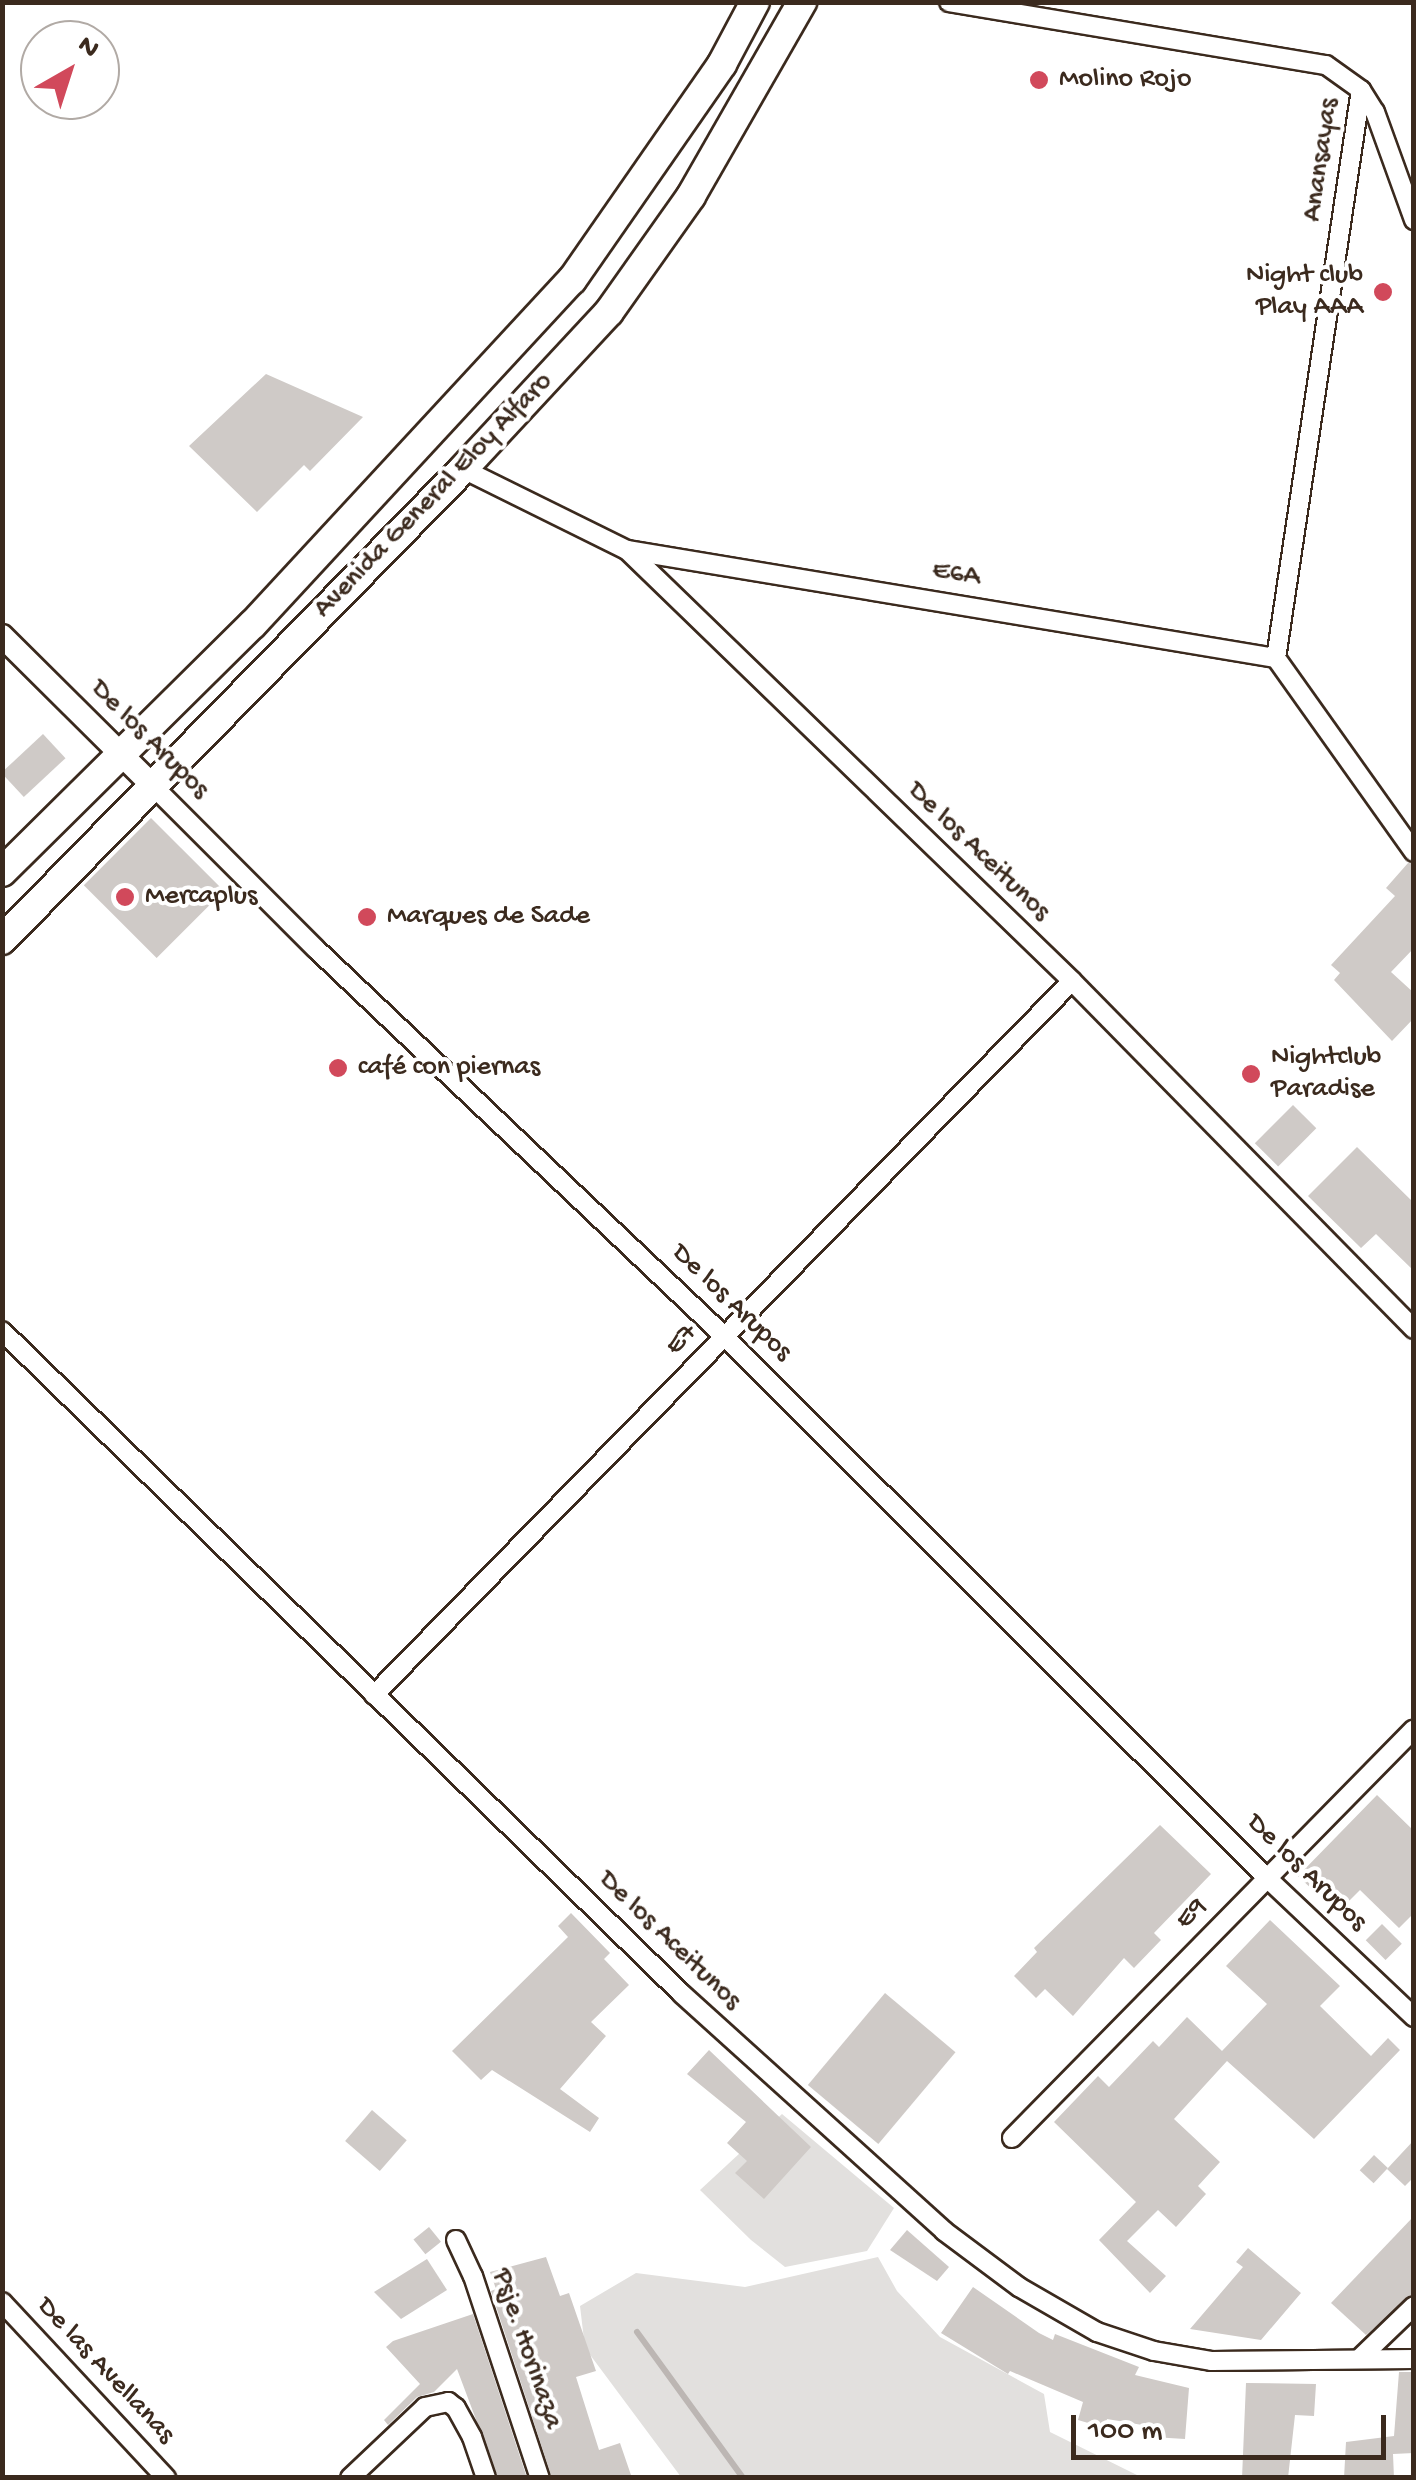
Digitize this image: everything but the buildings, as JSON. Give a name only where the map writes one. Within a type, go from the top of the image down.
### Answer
[{"type":"main road","name":"Avenida General Eloy Alfaro","points":[[2,872],[122,756],[469,396],[572,280],[722,64],[755,2]]},
{"type":"main road","name":"Avenida General Eloy Alfaro","points":[[2,940],[463,469],[609,312],[690,196],[802,2]]},
{"type":"street","name":"Anansayas","points":[[949,2],[1307,60],[1345,75],[1361,90],[1276,658]]},
{"type":"street","points":[[1361,90],[1396,163],[1414,220]]},
{"type":"street","name":"De los Aceitunos","points":[[463,469],[628,550],[1072,981],[1414,1328]]},
{"type":"street","name":"E6A","points":[[628,550],[1276,658]]},
{"type":"street","name":"De los Arupos","points":[[2,636],[315,948],[724,1336],[1266,1877],[1414,2017]]},
{"type":"street","points":[[1276,658],[1414,852]]},
{"type":"street","name":"E7","points":[[374,1694],[1072,981]]},
{"type":"street","name":"De los Aceitunos","points":[[2,1331],[682,1994],[944,2231],[1019,2287],[1097,2332],[1154,2351],[1212,2361],[1414,2359]]},
{"type":"street","name":"E9","points":[[1012,2138],[1414,1729]]},
{"type":"street","name":"Psje. Horinaza","points":[[456,2240],[472,2276],[540,2478]]},
{"type":"street","name":"De las Avellanas","points":[[2,2302],[166,2478]]},
{"type":"street","points":[[1359,2360],[1414,2306]]},
{"type":"street","points":[[350,2478],[426,2407],[448,2402],[456,2408],[472,2438],[486,2478]]},
{"type":"shaded area","points":[[782,2114],[894,2208],[867,2251],[785,2267],[700,2190]]},
{"type":"shaded area","points":[[878,2257],[897,2291],[940,2337],[1044,2394],[1050,2432],[1141,2477],[681,2477],[585,2348],[580,2306],[636,2273],[745,2287]]},
{"type":"waterway","points":[[637,2332],[743,2478]]},
{"type":"place","name":"Molino Rojo","points":[[1039,80]]},
{"type":"place","name":"Night club Play AAA","points":[[1383,292]]},
{"type":"place","name":"Mercaplus","points":[[125,897]]},
{"type":"place","name":"Marques de Sade","points":[[367,917]]},
{"type":"place","name":"café con piernas","points":[[338,1068]]},
{"type":"place","name":"Nightclub Paradise","points":[[1251,1074]]}]
